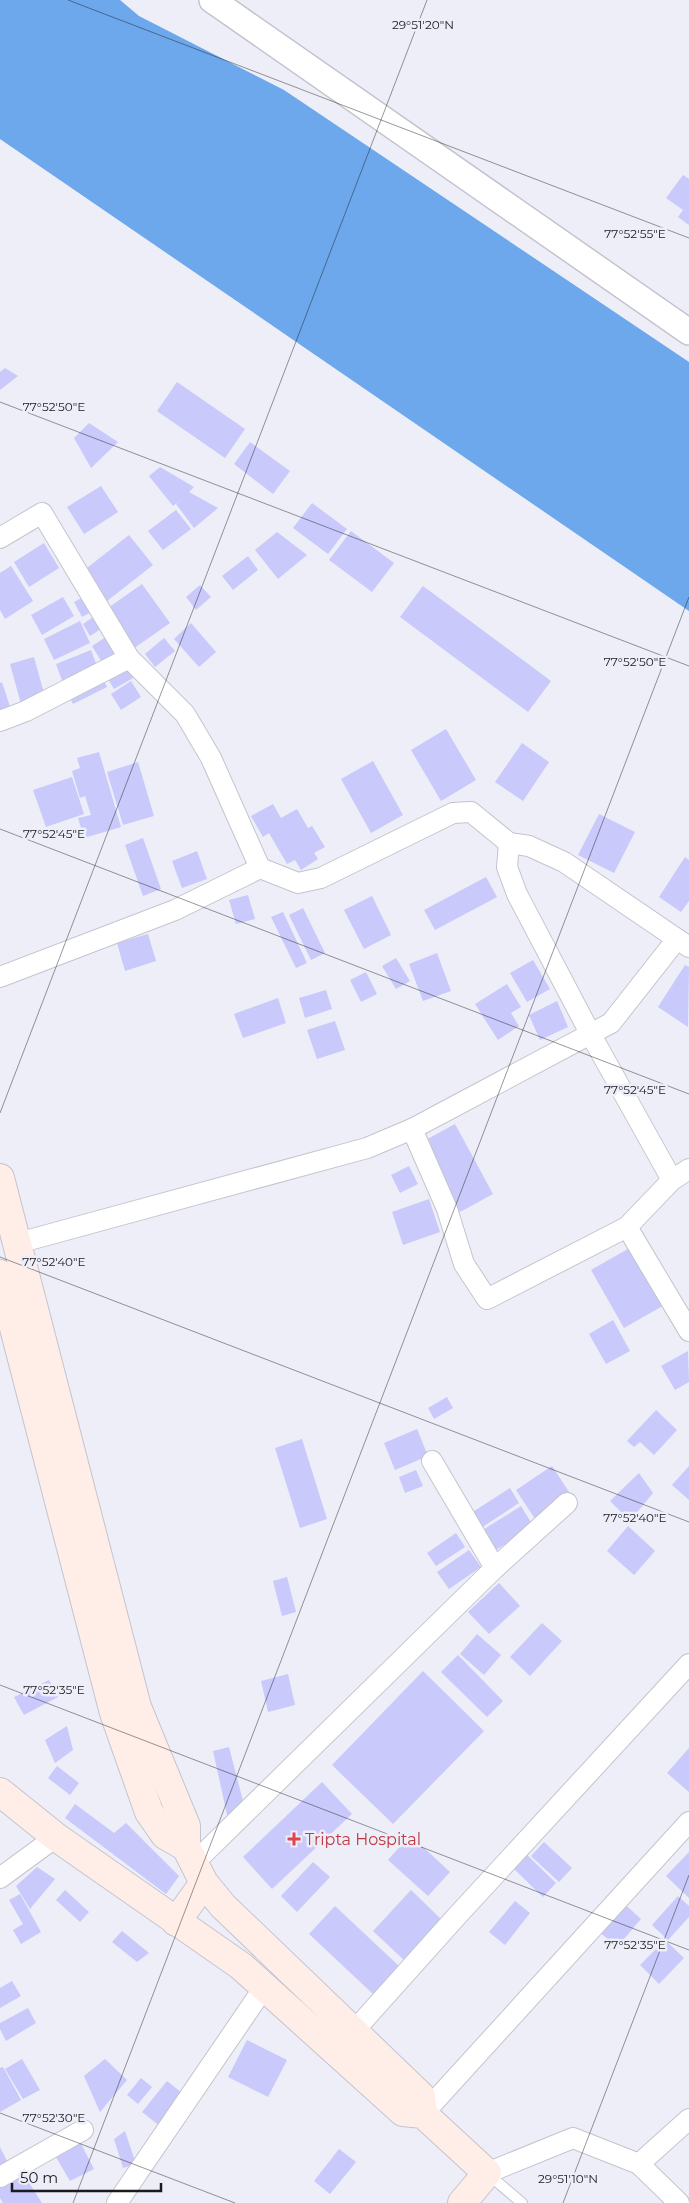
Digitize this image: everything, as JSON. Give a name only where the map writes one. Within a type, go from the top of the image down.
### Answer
[{"type":"main road","points":[[0,1178],[137,1707],[186,1826],[195,1864],[176,1922]]},
{"type":"main road","points":[[0,1274],[114,1713],[149,1812],[165,1835],[195,1864],[223,1906],[421,2096],[423,2114]]},
{"type":"main road","points":[[0,1792],[56,1837],[265,1986],[403,2112],[423,2114],[487,2173],[462,2203]]},
{"type":"street","points":[[212,0],[689,332]]},
{"type":"street","points":[[0,538],[42,513],[129,658],[185,714],[211,758],[260,868],[298,883],[321,878],[453,813],[471,812],[509,843],[529,846],[564,862],[683,943],[611,1022],[591,1035],[412,1129],[367,1148],[18,1243]]},
{"type":"street","points":[[0,721],[26,711],[129,658]]},
{"type":"street","points":[[509,843],[507,867],[516,894],[591,1035],[672,1180]]},
{"type":"street","points":[[0,977],[176,910],[260,868]]},
{"type":"street","points":[[412,1129],[447,1209],[464,1264],[487,1299],[628,1227],[672,1180],[689,1169]]},
{"type":"street","points":[[628,1227],[689,1330]]},
{"type":"street","points":[[432,1461],[495,1568]]},
{"type":"street","points":[[195,1864],[495,1568],[567,1503]]},
{"type":"street","points":[[336,2052],[689,1664]]},
{"type":"street","points":[[423,2114],[689,1822]]},
{"type":"street","points":[[0,1878],[56,1837]]},
{"type":"street","points":[[117,2203],[265,1986]]},
{"type":"street","points":[[639,2164],[689,2119]]},
{"type":"street","points":[[0,2177],[83,2130]]},
{"type":"street","points":[[487,2173],[573,2138],[639,2164],[679,2203]]},
{"type":"lane","points":[[487,2173],[522,2203]]},
{"type":"water","points":[[0,0],[120,0],[139,16],[284,90],[689,362],[689,611],[0,139]]},
{"type":"building","points":[[683,175],[689,179],[689,225],[678,217],[683,210],[666,198]]},
{"type":"building","points":[[5,368],[18,376],[0,390],[0,372]]},
{"type":"building","points":[[177,382],[245,429],[225,458],[157,411]]},
{"type":"building","points":[[89,423],[118,442],[91,468],[74,438]]},
{"type":"building","points":[[250,442],[290,471],[273,494],[234,464]]},
{"type":"building","points":[[160,467],[194,487],[189,492],[218,508],[194,528],[176,504],[185,496],[173,506],[149,476]]},
{"type":"building","points":[[101,486],[118,512],[84,534],[67,507]]},
{"type":"building","points":[[312,503],[347,529],[328,554],[293,528]]},
{"type":"building","points":[[176,510],[191,529],[163,550],[148,531]]},
{"type":"building","points":[[351,531],[394,563],[372,592],[329,560]]},
{"type":"building","points":[[277,532],[307,555],[278,579],[255,550]]},
{"type":"building","points":[[129,535],[153,565],[107,601],[83,571]]},
{"type":"building","points":[[44,543],[59,568],[29,587],[14,562]]},
{"type":"building","points":[[248,556],[258,570],[233,590],[222,576]]},
{"type":"building","points":[[11,566],[33,601],[5,619],[0,610],[0,573]]},
{"type":"building","points":[[142,584],[170,623],[133,649],[105,610]]},
{"type":"building","points":[[200,585],[211,597],[196,610],[186,597]]},
{"type":"building","points":[[423,586],[551,681],[528,712],[400,617]]},
{"type":"building","points":[[87,595],[95,610],[82,617],[74,602]]},
{"type":"building","points":[[63,597],[74,616],[42,635],[31,615]]},
{"type":"building","points":[[96,615],[104,627],[90,636],[83,624]]},
{"type":"building","points":[[80,621],[90,643],[54,660],[44,639]]},
{"type":"building","points":[[191,623],[216,652],[199,667],[174,639]]},
{"type":"building","points":[[109,635],[120,653],[103,664],[92,646]]},
{"type":"building","points":[[164,638],[175,651],[155,667],[145,654]]},
{"type":"building","points":[[91,650],[98,669],[63,683],[56,664]]},
{"type":"building","points":[[34,657],[45,697],[21,704],[10,664]]},
{"type":"building","points":[[124,663],[133,678],[114,689],[105,674]]},
{"type":"building","points":[[100,674],[107,687],[73,704],[66,691]]},
{"type":"building","points":[[131,681],[141,697],[121,710],[111,694]]},
{"type":"building","points":[[2,682],[11,710],[0,714],[0,683]]},
{"type":"building","points":[[446,729],[476,780],[441,801],[411,750]]},
{"type":"building","points":[[522,743],[549,762],[523,801],[495,782]]},
{"type":"building","points":[[99,752],[121,827],[84,838],[78,818],[91,815],[85,796],[80,798],[72,771],[80,768],[77,758]]},
{"type":"building","points":[[373,761],[403,815],[371,833],[341,779]]},
{"type":"building","points":[[138,762],[154,816],[123,825],[107,772]]},
{"type":"building","points":[[72,777],[84,814],[46,827],[33,790]]},
{"type":"building","points":[[273,804],[281,818],[297,809],[308,828],[312,826],[325,847],[314,853],[318,859],[301,870],[295,860],[287,864],[269,833],[263,837],[251,816]]},
{"type":"building","points":[[599,814],[635,832],[614,873],[578,855]]},
{"type":"building","points":[[143,838],[161,889],[143,896],[125,845]]},
{"type":"building","points":[[197,851],[207,879],[182,888],[172,861]]},
{"type":"building","points":[[685,857],[689,860],[689,901],[681,912],[659,897]]},
{"type":"building","points":[[486,877],[497,897],[435,930],[424,910]]},
{"type":"building","points":[[248,895],[255,919],[236,924],[229,900]]},
{"type":"building","points":[[372,896],[391,935],[364,949],[344,910]]},
{"type":"building","points":[[303,908],[325,953],[311,960],[289,915]]},
{"type":"building","points":[[283,912],[307,963],[296,968],[271,917]]},
{"type":"building","points":[[148,934],[156,961],[125,971],[117,943]]},
{"type":"building","points":[[437,953],[451,991],[423,1001],[409,964]]},
{"type":"building","points":[[396,958],[410,981],[396,989],[382,966]]},
{"type":"building","points":[[533,960],[550,989],[527,1002],[510,973]]},
{"type":"building","points":[[685,965],[689,967],[688,1027],[658,1007]]},
{"type":"building","points":[[366,972],[377,994],[361,1002],[350,980]]},
{"type":"building","points":[[507,984],[521,1007],[511,1013],[519,1026],[498,1040],[475,1004]]},
{"type":"building","points":[[326,990],[332,1009],[305,1018],[299,998]]},
{"type":"building","points":[[278,998],[286,1023],[243,1038],[234,1014]]},
{"type":"building","points":[[557,1001],[568,1027],[540,1040],[529,1015]]},
{"type":"building","points":[[335,1021],[345,1050],[317,1059],[307,1030]]},
{"type":"building","points":[[455,1124],[493,1194],[460,1212],[422,1142]]},
{"type":"building","points":[[409,1166],[418,1184],[400,1193],[391,1175]]},
{"type":"building","points":[[429,1199],[440,1232],[403,1245],[392,1212]]},
{"type":"building","points":[[633,1246],[666,1304],[624,1328],[591,1270]]},
{"type":"building","points":[[613,1320],[630,1351],[606,1364],[589,1334]]},
{"type":"building","points":[[688,1351],[689,1382],[675,1390],[661,1366]]},
{"type":"building","points":[[447,1397],[453,1408],[434,1419],[428,1408]]},
{"type":"building","points":[[656,1410],[677,1430],[654,1455],[640,1442],[634,1447],[627,1441]]},
{"type":"building","points":[[417,1429],[428,1456],[395,1470],[384,1443]]},
{"type":"building","points":[[302,1439],[327,1519],[300,1528],[275,1448]]},
{"type":"building","points":[[552,1466],[571,1495],[535,1519],[516,1490]]},
{"type":"building","points":[[689,1466],[689,1500],[672,1485]]},
{"type":"building","points":[[416,1470],[423,1486],[405,1493],[399,1477]]},
{"type":"building","points":[[639,1473],[653,1493],[630,1521],[610,1501]]},
{"type":"building","points":[[510,1488],[519,1503],[478,1530],[468,1515]]},
{"type":"building","points":[[521,1506],[534,1527],[494,1551],[481,1531]]},
{"type":"building","points":[[628,1526],[655,1551],[634,1575],[607,1551]]},
{"type":"building","points":[[456,1533],[465,1547],[436,1566],[427,1553]]},
{"type":"building","points":[[469,1550],[481,1567],[449,1589],[437,1572]]},
{"type":"building","points":[[287,1577],[296,1612],[282,1616],[273,1581]]},
{"type":"building","points":[[499,1583],[520,1606],[489,1634],[468,1612]]},
{"type":"building","points":[[542,1623],[562,1641],[530,1676],[510,1657]]},
{"type":"building","points":[[477,1634],[501,1655],[484,1675],[460,1654]]},
{"type":"building","points":[[458,1655],[503,1701],[487,1717],[441,1672]]},
{"type":"building","points":[[423,1671],[484,1731],[393,1824],[332,1765]]},
{"type":"building","points":[[288,1674],[295,1705],[268,1712],[261,1681]]},
{"type":"building","points":[[49,1680],[58,1697],[24,1715],[14,1697]]},
{"type":"building","points":[[67,1726],[73,1750],[55,1763],[45,1740]]},
{"type":"building","points":[[229,1747],[244,1805],[228,1819],[213,1751]]},
{"type":"building","points":[[689,1748],[689,1792],[667,1773]]},
{"type":"building","points":[[57,1766],[79,1783],[70,1795],[48,1778]]},
{"type":"building","points":[[322,1782],[352,1814],[272,1889],[243,1857]]},
{"type":"building","points":[[75,1804],[114,1833],[126,1823],[179,1876],[166,1894],[65,1818]]},
{"type":"building","points":[[410,1835],[450,1872],[428,1896],[388,1860]]},
{"type":"building","points":[[544,1842],[572,1868],[559,1882],[531,1856]]},
{"type":"building","points":[[689,1852],[689,1898],[666,1876]]},
{"type":"building","points":[[526,1854],[556,1883],[543,1897],[513,1868]]},
{"type":"building","points":[[313,1862],[330,1877],[297,1912],[281,1896]]},
{"type":"building","points":[[37,1867],[55,1879],[30,1909],[16,1886]]},
{"type":"building","points":[[65,1890],[89,1912],[80,1922],[56,1900]]},
{"type":"building","points":[[411,1890],[443,1921],[405,1961],[373,1931]]},
{"type":"building","points":[[20,1894],[41,1932],[21,1944],[13,1930],[23,1924],[9,1900]]},
{"type":"building","points":[[678,1896],[689,1906],[689,1917],[668,1940],[652,1925]]},
{"type":"building","points":[[515,1901],[530,1913],[505,1945],[489,1932]]},
{"type":"building","points":[[621,1901],[641,1919],[617,1947],[597,1930]]},
{"type":"building","points":[[335,1906],[399,1966],[373,1994],[309,1934]]},
{"type":"building","points":[[122,1931],[149,1953],[137,1962],[112,1942]]},
{"type":"building","points":[[665,1940],[684,1958],[659,1984],[640,1965]]},
{"type":"building","points":[[12,1981],[21,1996],[0,2008],[0,1988]]},
{"type":"building","points":[[28,2008],[36,2023],[6,2041],[0,2029],[0,2023]]},
{"type":"building","points":[[247,2040],[287,2060],[268,2097],[228,2077]]},
{"type":"building","points":[[22,2059],[40,2090],[23,2099],[5,2069]]},
{"type":"building","points":[[105,2059],[127,2080],[100,2112],[84,2076]]},
{"type":"building","points":[[3,2067],[21,2100],[0,2112],[0,2068]]},
{"type":"building","points":[[141,2078],[152,2087],[138,2104],[127,2095]]},
{"type":"building","points":[[167,2081],[186,2096],[161,2127],[142,2112]]},
{"type":"building","points":[[125,2131],[136,2164],[123,2168],[114,2139]]},
{"type":"building","points":[[78,2138],[94,2169],[70,2181],[53,2152]]},
{"type":"building","points":[[0,2147],[10,2167],[0,2172]]},
{"type":"building","points":[[339,2149],[356,2162],[330,2194],[314,2181]]},
{"type":"building","points":[[19,2167],[42,2203],[3,2203],[0,2198],[0,2179]]},
{"type":"place","name":"Tripta Hospital","points":[[294,1839]]}]
